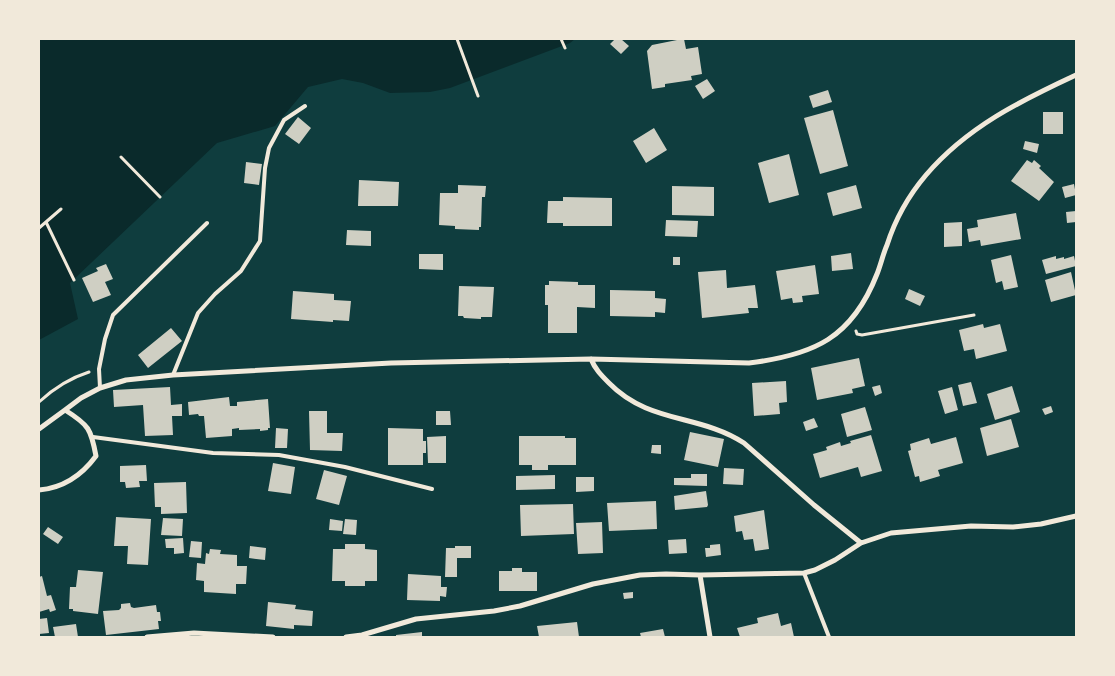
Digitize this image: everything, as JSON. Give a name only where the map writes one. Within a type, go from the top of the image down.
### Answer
[{"type":"street","points":[[39,429],[81,398],[100,388],[126,380],[173,375],[392,363],[591,358],[749,363],[774,360],[797,354],[824,343],[851,321],[868,295],[894,227],[910,195],[947,153],[985,122],[1030,96],[1076,74]]},
{"type":"street","points":[[591,358],[595,369],[613,387],[639,406],[653,412],[717,429],[732,435],[744,443],[814,505],[861,543]]},
{"type":"street","points":[[39,490],[48,489],[70,481],[86,470],[96,456],[92,437],[83,421],[65,410]]},
{"type":"street","points":[[346,637],[362,635],[416,619],[494,611],[520,606],[614,579],[666,574],[804,573],[835,560],[861,543],[891,533],[972,526],[1013,527],[1041,524],[1076,516]]},
{"type":"street","points":[[700,575],[710,637]]},
{"type":"street","points":[[147,637],[194,633],[273,637]]},
{"type":"lane","points":[[173,375],[198,313],[215,294],[241,271],[260,241],[265,168],[269,148],[284,120],[305,106]]},
{"type":"lane","points":[[100,388],[99,369],[105,339],[113,315],[207,223]]},
{"type":"lane","points":[[92,437],[213,453],[279,455],[345,466],[432,489]]},
{"type":"lane","points":[[804,573],[829,637]]},
{"type":"path","points":[[457,39],[478,96]]},
{"type":"path","points":[[561,39],[565,48]]},
{"type":"path","points":[[122,158],[160,197]]},
{"type":"path","points":[[39,228],[61,209]]},
{"type":"path","points":[[46,222],[74,280]]},
{"type":"path","points":[[851,321],[857,334],[862,335],[974,315]]},
{"type":"path","points":[[39,402],[47,394],[76,376],[99,369]]},
{"type":"water","points":[[39,39],[575,39],[570,43],[450,88],[430,92],[390,93],[363,83],[342,79],[308,87],[275,126],[217,143],[70,283],[78,319],[39,340]]},
{"type":"building","points":[[615,39],[621,39],[629,46],[621,54],[610,44]]},
{"type":"building","points":[[684,39],[686,49],[698,47],[702,74],[691,76],[692,80],[665,84],[665,87],[652,89],[647,51],[652,45]]},
{"type":"building","points":[[707,79],[715,91],[703,99],[695,86]]},
{"type":"building","points":[[828,90],[832,102],[813,108],[809,96]]},
{"type":"building","points":[[833,110],[848,166],[820,174],[804,118]]},
{"type":"building","points":[[1043,112],[1063,112],[1063,134],[1043,134]]},
{"type":"building","points":[[298,117],[311,128],[299,144],[285,134]]},
{"type":"building","points":[[654,128],[667,150],[646,163],[633,141]]},
{"type":"building","points":[[1025,141],[1039,144],[1037,153],[1023,149]]},
{"type":"building","points":[[789,154],[799,195],[769,203],[758,163]]},
{"type":"building","points":[[1027,160],[1032,163],[1034,160],[1041,166],[1039,168],[1054,182],[1039,201],[1011,181]]},
{"type":"building","points":[[246,162],[262,164],[259,185],[244,183]]},
{"type":"building","points":[[359,180],[399,182],[398,206],[358,206]]},
{"type":"building","points":[[1074,184],[1076,195],[1065,198],[1062,187]]},
{"type":"building","points":[[458,185],[486,186],[485,197],[482,197],[481,227],[479,227],[479,230],[455,229],[455,226],[439,225],[440,193],[458,193]]},
{"type":"building","points":[[856,185],[862,208],[833,216],[827,193]]},
{"type":"building","points":[[672,186],[714,187],[714,216],[672,215]]},
{"type":"building","points":[[563,197],[612,198],[612,226],[563,226],[563,223],[547,223],[548,201],[563,201]]},
{"type":"building","points":[[1076,211],[1076,222],[1067,223],[1066,212]]},
{"type":"building","points":[[1016,213],[1021,239],[981,246],[980,240],[969,242],[967,229],[978,227],[977,220]]},
{"type":"building","points":[[666,220],[698,221],[697,237],[665,236]]},
{"type":"building","points":[[962,222],[962,246],[944,247],[944,223]]},
{"type":"building","points":[[347,230],[371,231],[371,246],[346,245]]},
{"type":"building","points":[[851,253],[853,269],[832,271],[831,256]]},
{"type":"building","points":[[419,254],[443,254],[443,270],[419,269]]},
{"type":"building","points":[[1011,255],[1018,287],[1004,290],[1002,281],[996,283],[991,260]]},
{"type":"building","points":[[1056,256],[1056,259],[1064,257],[1064,259],[1074,256],[1076,266],[1046,274],[1042,260]]},
{"type":"building","points":[[673,257],[680,257],[680,265],[673,265]]},
{"type":"building","points":[[106,264],[113,279],[105,282],[111,295],[93,302],[82,278],[98,271],[96,268]]},
{"type":"building","points":[[815,265],[819,294],[802,296],[803,302],[793,303],[792,298],[781,300],[776,271]]},
{"type":"building","points":[[726,270],[727,288],[755,285],[758,308],[748,308],[749,313],[702,318],[698,272]]},
{"type":"building","points":[[1071,272],[1076,295],[1051,302],[1045,280]]},
{"type":"building","points":[[549,281],[578,282],[578,285],[595,285],[595,308],[577,307],[577,333],[548,333],[548,305],[545,305],[545,285],[549,285]]},
{"type":"building","points":[[459,286],[494,287],[492,317],[481,317],[481,319],[458,316]]},
{"type":"building","points":[[909,289],[925,296],[920,306],[905,299]]},
{"type":"building","points":[[610,290],[655,291],[655,298],[666,299],[665,313],[655,312],[655,317],[610,316]]},
{"type":"building","points":[[293,291],[334,294],[334,300],[351,301],[349,321],[333,320],[333,322],[291,319]]},
{"type":"building","points":[[983,324],[984,328],[1000,324],[1007,351],[976,359],[974,349],[964,351],[959,330]]},
{"type":"building","points":[[171,328],[182,341],[148,368],[138,355]]},
{"type":"building","points":[[859,358],[865,386],[852,389],[853,393],[817,400],[811,368]]},
{"type":"building","points":[[786,381],[787,402],[779,403],[780,414],[754,416],[752,383]]},
{"type":"building","points":[[971,382],[977,403],[963,406],[958,385]]},
{"type":"building","points":[[880,385],[882,393],[875,396],[872,387]]},
{"type":"building","points":[[1012,386],[1020,412],[995,420],[987,394]]},
{"type":"building","points":[[170,387],[171,405],[182,404],[182,416],[172,416],[173,435],[145,436],[143,405],[114,407],[113,390]]},
{"type":"building","points":[[952,387],[958,410],[945,414],[938,391]]},
{"type":"building","points":[[229,397],[230,406],[237,406],[237,402],[268,399],[270,428],[260,431],[260,429],[232,429],[232,436],[206,438],[204,416],[199,416],[198,414],[189,415],[188,402]]},
{"type":"building","points":[[1051,406],[1053,412],[1045,415],[1042,409]]},
{"type":"building","points":[[865,407],[872,430],[847,437],[841,414]]},
{"type":"building","points":[[309,411],[327,411],[327,433],[343,433],[342,451],[310,450]]},
{"type":"building","points":[[436,411],[450,411],[451,425],[436,425]]},
{"type":"building","points":[[814,418],[818,427],[806,431],[803,422]]},
{"type":"building","points":[[1011,419],[1019,447],[987,456],[980,428]]},
{"type":"building","points":[[276,428],[288,429],[287,448],[275,448]]},
{"type":"building","points":[[388,428],[423,429],[426,453],[423,453],[423,465],[388,465]]},
{"type":"building","points":[[690,432],[724,439],[718,467],[684,460]]},
{"type":"building","points":[[871,435],[882,471],[861,477],[858,467],[820,478],[813,454],[827,450],[826,447],[840,442],[841,446],[851,443],[850,441]]},
{"type":"building","points":[[446,436],[446,463],[428,463],[427,437]]},
{"type":"building","points":[[519,436],[565,436],[565,438],[576,438],[576,465],[548,465],[548,470],[532,470],[532,465],[519,465]]},
{"type":"building","points":[[956,437],[963,463],[938,470],[940,476],[920,482],[919,476],[915,477],[908,451],[911,450],[910,444],[929,438],[931,444]]},
{"type":"building","points":[[652,445],[661,445],[661,454],[651,453]]},
{"type":"building","points":[[273,463],[295,467],[291,494],[268,491]]},
{"type":"building","points":[[146,465],[147,481],[139,481],[140,487],[126,488],[125,482],[120,482],[120,466]]},
{"type":"building","points":[[724,468],[744,469],[743,485],[723,484]]},
{"type":"building","points":[[324,470],[347,476],[339,505],[316,499]]},
{"type":"building","points":[[691,474],[707,474],[707,486],[674,485],[674,478],[691,478]]},
{"type":"building","points":[[555,475],[555,489],[516,490],[516,476]]},
{"type":"building","points":[[576,477],[594,477],[594,491],[576,492]]},
{"type":"building","points":[[186,482],[187,513],[161,514],[161,507],[155,507],[154,483]]},
{"type":"building","points":[[706,491],[707,507],[675,510],[674,496]]},
{"type":"building","points":[[656,501],[657,529],[609,531],[607,503]]},
{"type":"building","points":[[573,504],[574,534],[521,536],[520,505]]},
{"type":"building","points":[[764,510],[769,549],[755,551],[753,539],[744,540],[742,531],[736,532],[734,516]]},
{"type":"building","points":[[116,517],[151,519],[148,565],[127,564],[128,546],[114,546]]},
{"type":"building","points":[[163,518],[183,519],[182,536],[161,535]]},
{"type":"building","points":[[330,519],[343,521],[342,531],[329,530]]},
{"type":"building","points":[[345,519],[357,520],[356,535],[343,534]]},
{"type":"building","points":[[602,522],[603,553],[578,554],[576,523]]},
{"type":"building","points":[[48,527],[63,537],[58,544],[43,534]]},
{"type":"building","points":[[183,538],[184,553],[174,554],[174,548],[166,548],[165,539]]},
{"type":"building","points":[[686,539],[687,553],[669,554],[668,540]]},
{"type":"building","points":[[191,541],[202,542],[201,558],[189,557]]},
{"type":"building","points":[[345,544],[365,544],[365,549],[377,550],[377,581],[365,581],[365,586],[345,586],[345,581],[332,581],[333,549],[345,549]]},
{"type":"building","points":[[720,544],[721,555],[706,557],[705,548],[710,548],[710,545]]},
{"type":"building","points":[[250,546],[266,548],[265,560],[249,558]]},
{"type":"building","points":[[455,546],[471,546],[471,558],[457,558],[457,577],[445,577],[446,548],[455,548]]},
{"type":"building","points":[[210,549],[221,550],[220,554],[237,555],[237,566],[247,566],[246,584],[236,584],[236,594],[204,592],[204,581],[196,580],[197,563],[205,564],[206,553],[209,554]]},
{"type":"building","points":[[512,568],[522,568],[522,572],[537,572],[537,591],[499,591],[499,571],[512,571]]},
{"type":"building","points":[[78,570],[103,572],[98,614],[69,609],[70,587],[76,587]]},
{"type":"building","points":[[408,574],[441,576],[441,587],[447,587],[446,597],[440,596],[440,601],[407,600]]},
{"type":"building","points":[[42,576],[47,596],[51,595],[56,610],[50,612],[49,609],[39,612],[39,577]]},
{"type":"building","points":[[633,592],[633,598],[624,599],[623,593]]},
{"type":"building","points":[[268,602],[296,605],[295,609],[313,611],[312,626],[294,625],[294,629],[266,626]]},
{"type":"building","points":[[130,603],[131,607],[134,608],[156,605],[157,612],[160,612],[161,621],[158,621],[159,629],[106,635],[103,611],[119,610],[121,604]]},
{"type":"building","points":[[778,613],[781,626],[791,623],[794,637],[740,637],[737,628],[758,623],[757,618]]},
{"type":"building","points":[[47,618],[49,633],[39,634],[39,619]]},
{"type":"building","points":[[577,622],[579,637],[539,637],[537,626]]},
{"type":"building","points":[[76,624],[78,637],[55,637],[53,627]]},
{"type":"building","points":[[663,629],[665,637],[641,637],[640,633]]},
{"type":"building","points":[[422,632],[422,637],[396,637],[396,635]]}]
